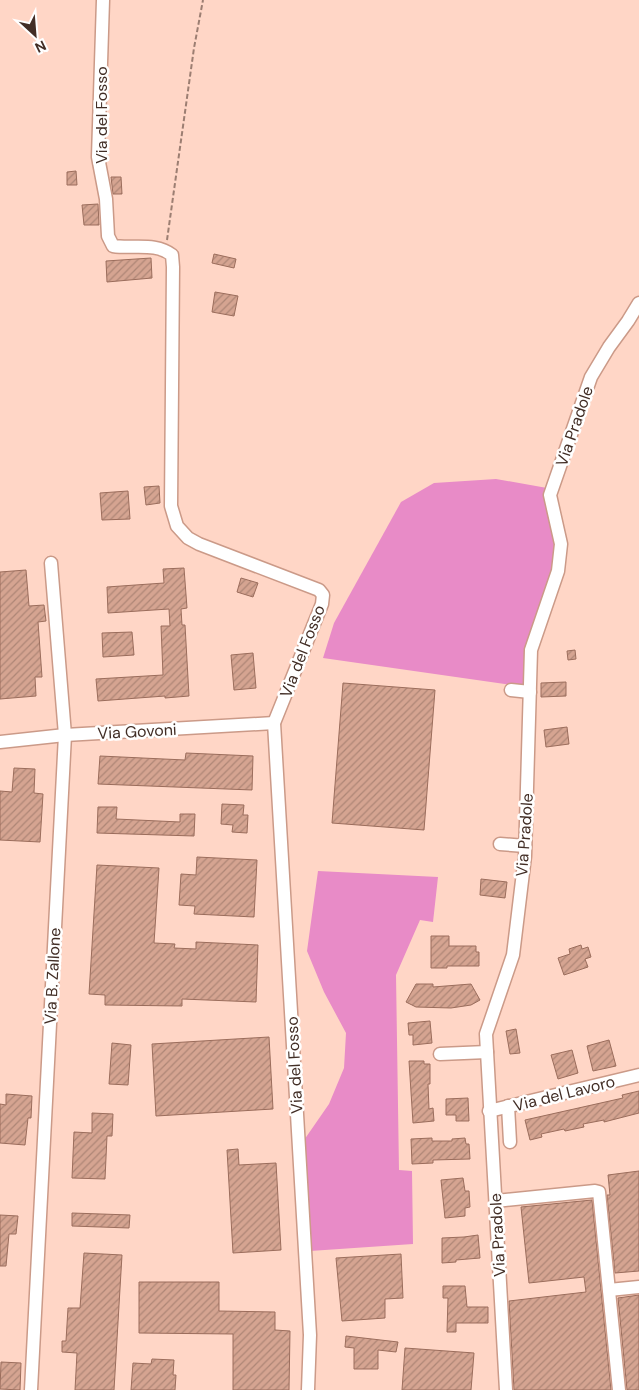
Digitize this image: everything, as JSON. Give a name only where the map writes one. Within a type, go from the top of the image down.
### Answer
[{"type":"street","name":"Via del Fosso","points":[[103,0],[98,157],[106,199],[108,236],[113,246],[124,248],[154,247],[166,250],[172,256],[170,471],[171,506],[177,526],[188,538],[199,544],[319,590],[323,595],[322,604],[274,723],[310,1334],[308,1390]]},
{"type":"street","name":"Via Pradole","points":[[506,1390],[486,1034],[513,955],[525,846],[531,650],[558,571],[562,544],[550,495],[591,377],[608,347],[628,322],[639,303]]},
{"type":"street","name":"Via B. Zallone","points":[[31,1390],[65,735],[51,563]]},
{"type":"street","points":[[510,690],[530,692]]},
{"type":"street","name":"Via Govoni","points":[[0,742],[65,735],[274,723]]},
{"type":"street","points":[[500,844],[525,846]]},
{"type":"street","points":[[440,1054],[487,1052]]},
{"type":"street","name":"Via del Lavoro","points":[[489,1111],[639,1075]]},
{"type":"street","points":[[508,1106],[510,1142]]},
{"type":"street","points":[[496,1201],[599,1192],[619,1390]]},
{"type":"street","points":[[609,1290],[639,1287]]},
{"type":"path","points":[[166,250],[194,48],[203,0]]},
{"type":"shaded area","points":[[496,479],[547,488],[556,543],[553,572],[526,687],[323,658],[334,623],[401,502],[434,483]]},
{"type":"shaded area","points":[[318,871],[438,877],[433,922],[420,920],[396,975],[399,1170],[412,1171],[413,1244],[310,1251],[302,1143],[329,1104],[344,1068],[346,1033],[324,992],[307,951]]},
{"type":"building","points":[[76,171],[77,185],[67,185],[67,172]]},
{"type":"building","points":[[111,177],[121,177],[122,194],[113,194]]},
{"type":"building","points":[[98,204],[99,225],[84,225],[82,205]]},
{"type":"building","points":[[214,254],[236,259],[234,268],[212,263]]},
{"type":"building","points":[[151,258],[152,278],[107,282],[106,261]]},
{"type":"building","points":[[215,292],[238,296],[234,316],[212,312]]},
{"type":"building","points":[[159,486],[160,503],[146,505],[144,487]]},
{"type":"building","points":[[128,491],[130,519],[102,520],[100,493]]},
{"type":"building","points":[[184,568],[187,608],[181,609],[182,625],[185,625],[189,696],[98,701],[96,679],[163,675],[161,626],[170,626],[169,609],[108,613],[107,587],[164,583],[163,569]]},
{"type":"building","points":[[26,570],[29,606],[44,605],[46,621],[38,622],[42,677],[35,677],[36,696],[0,699],[0,572]]},
{"type":"building","points":[[241,578],[258,583],[253,597],[237,592]]},
{"type":"building","points":[[132,632],[134,655],[103,657],[102,633]]},
{"type":"building","points":[[575,650],[576,659],[568,660],[567,651]]},
{"type":"building","points":[[253,653],[256,688],[234,690],[231,655]]},
{"type":"building","points":[[566,682],[566,696],[541,697],[541,683]]},
{"type":"building","points":[[343,683],[435,690],[424,830],[332,823]]},
{"type":"building","points":[[567,727],[569,744],[546,747],[544,730]]},
{"type":"building","points":[[186,753],[253,756],[252,790],[98,784],[100,756],[185,760]]},
{"type":"building","points":[[14,768],[35,769],[34,793],[43,794],[40,842],[0,840],[0,791],[12,792]]},
{"type":"building","points":[[222,804],[244,805],[243,815],[248,815],[247,833],[232,832],[233,825],[221,824]]},
{"type":"building","points":[[98,807],[117,807],[116,819],[180,822],[180,814],[195,814],[194,836],[97,833]]},
{"type":"building","points":[[197,857],[257,860],[254,917],[194,914],[195,906],[179,905],[181,874],[196,875]]},
{"type":"building","points":[[97,865],[159,868],[154,943],[175,944],[174,948],[196,949],[196,942],[258,945],[256,1002],[182,999],[182,1006],[105,1005],[105,995],[89,994]]},
{"type":"building","points":[[481,879],[507,882],[505,898],[480,895]]},
{"type":"building","points":[[431,936],[449,936],[449,946],[476,946],[476,952],[479,952],[479,966],[431,968]]},
{"type":"building","points":[[581,945],[582,949],[588,947],[591,957],[585,959],[588,967],[564,975],[558,958],[570,954],[569,949]]},
{"type":"building","points":[[416,984],[433,984],[433,987],[471,984],[480,1000],[471,1005],[451,1008],[416,1007],[406,1002]]},
{"type":"building","points":[[430,1021],[432,1043],[413,1045],[413,1035],[409,1035],[408,1023]]},
{"type":"building","points":[[516,1029],[520,1053],[510,1054],[506,1031]]},
{"type":"building","points":[[269,1037],[273,1109],[156,1116],[152,1044]]},
{"type":"building","points":[[609,1040],[616,1066],[593,1071],[587,1046]]},
{"type":"building","points":[[112,1043],[131,1045],[128,1085],[109,1084]]},
{"type":"building","points":[[572,1050],[578,1073],[558,1079],[551,1055]]},
{"type":"building","points":[[409,1061],[424,1061],[424,1064],[430,1064],[430,1084],[428,1084],[429,1109],[433,1108],[434,1121],[413,1123]]},
{"type":"building","points":[[639,1091],[639,1113],[604,1122],[604,1120],[583,1124],[584,1127],[541,1134],[542,1137],[530,1140],[525,1120],[623,1098],[622,1095]]},
{"type":"building","points":[[6,1094],[32,1096],[31,1118],[28,1118],[25,1145],[0,1143],[0,1104],[6,1105]]},
{"type":"building","points":[[468,1098],[469,1121],[456,1121],[456,1115],[446,1115],[446,1099]]},
{"type":"building","points":[[92,1113],[113,1114],[112,1136],[107,1136],[105,1179],[72,1178],[74,1132],[92,1133]]},
{"type":"building","points":[[432,1138],[432,1141],[452,1141],[452,1139],[465,1138],[466,1144],[469,1144],[470,1159],[433,1160],[433,1163],[412,1164],[411,1139]]},
{"type":"building","points":[[238,1149],[239,1165],[276,1163],[281,1250],[233,1253],[227,1150]]},
{"type":"building","points":[[639,1171],[639,1271],[615,1273],[607,1195],[610,1195],[608,1175]]},
{"type":"building","points":[[463,1178],[465,1191],[469,1191],[470,1207],[465,1208],[465,1216],[445,1218],[441,1180]]},
{"type":"building","points":[[592,1200],[611,1390],[514,1390],[509,1301],[586,1292],[584,1277],[529,1283],[521,1207]]},
{"type":"building","points":[[72,1213],[130,1215],[129,1228],[72,1226]]},
{"type":"building","points":[[0,1215],[18,1216],[16,1234],[9,1234],[6,1266],[0,1266]]},
{"type":"building","points":[[478,1235],[480,1258],[442,1263],[442,1238]]},
{"type":"building","points":[[84,1253],[122,1255],[114,1390],[75,1390],[77,1353],[62,1352],[62,1341],[66,1341],[68,1308],[80,1308]]},
{"type":"building","points":[[401,1254],[403,1298],[385,1299],[385,1318],[342,1321],[336,1258]]},
{"type":"building","points":[[139,1282],[219,1282],[219,1311],[275,1312],[275,1330],[290,1331],[289,1390],[233,1390],[233,1334],[139,1333]]},
{"type":"building","points":[[443,1286],[465,1286],[467,1307],[488,1307],[488,1323],[456,1323],[456,1332],[447,1332],[448,1298],[443,1298]]},
{"type":"building","points":[[639,1295],[639,1390],[627,1390],[618,1298]]},
{"type":"building","points":[[346,1336],[398,1342],[396,1352],[378,1350],[378,1369],[354,1369],[354,1348],[345,1347]]},
{"type":"building","points":[[405,1348],[474,1353],[471,1390],[402,1390]]},
{"type":"building","points":[[152,1359],[174,1360],[175,1390],[131,1390],[133,1363],[151,1364]]},
{"type":"building","points":[[1,1362],[21,1363],[20,1390],[0,1389]]}]
